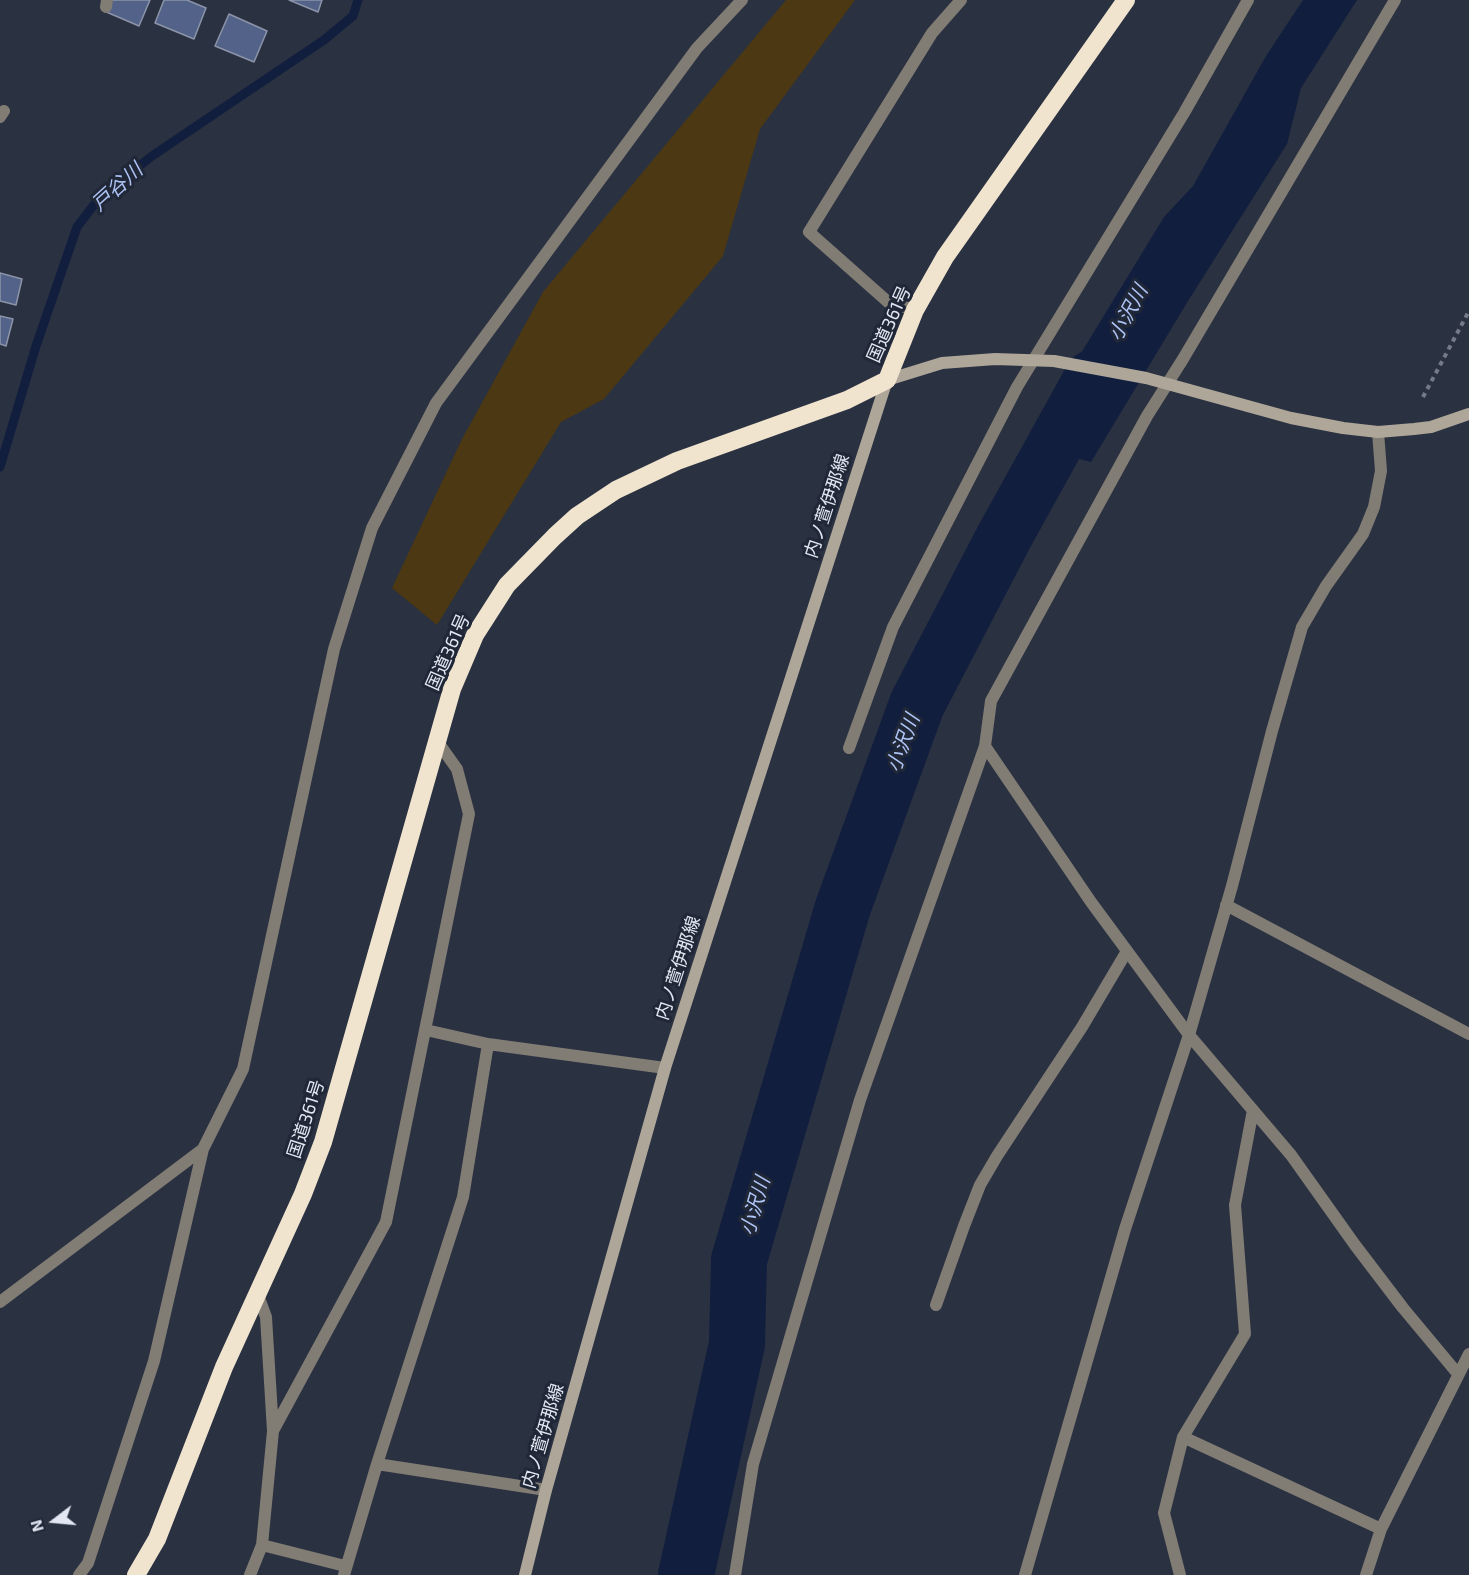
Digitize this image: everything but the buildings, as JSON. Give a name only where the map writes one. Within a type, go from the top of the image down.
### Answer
[{"type":"highway","name":"国道361号","points":[[136,1575],[157,1539],[224,1367],[303,1194],[323,1142],[452,689],[475,635],[507,585],[555,536],[578,516],[616,490],[677,461],[847,400],[887,380],[915,310],[945,257],[1126,0]]},
{"type":"main road","points":[[887,380],[942,363],[995,359],[1054,361],[1146,378],[1291,418],[1343,428],[1378,432],[1431,427],[1469,414]]},
{"type":"main road","name":"内ノ萱伊那線","points":[[525,1575],[546,1490],[665,1068],[887,380]]},
{"type":"street","points":[[79,1575],[88,1563],[154,1361],[203,1149],[243,1069],[334,649],[372,528],[436,403],[697,48],[741,0]]},
{"type":"street","points":[[915,310],[888,302],[808,232],[932,33],[961,0]]},
{"type":"street","points":[[849,748],[893,627],[1031,361],[1053,330],[1184,113],[1248,0]]},
{"type":"street","points":[[735,1575],[753,1464],[860,1100],[985,746],[991,701],[1147,416],[1395,0]]},
{"type":"street","points":[[1025,1575],[1125,1229],[1189,1035],[1302,627],[1326,586],[1363,534],[1374,507],[1381,471],[1378,432]]},
{"type":"street","points":[[273,1431],[386,1222],[469,814],[457,769],[437,741]]},
{"type":"street","points":[[985,746],[1091,902],[1189,1035],[1291,1155],[1403,1308],[1458,1374]]},
{"type":"street","points":[[1226,905],[1469,1034]]},
{"type":"street","points":[[936,1305],[980,1185],[1058,1065],[1127,951]]},
{"type":"street","points":[[426,1030],[488,1044],[665,1068]]},
{"type":"street","points":[[262,1545],[345,1571],[463,1197],[488,1044]]},
{"type":"street","points":[[1180,1575],[1164,1514],[1183,1437],[1245,1334],[1235,1205],[1253,1110]]},
{"type":"street","points":[[0,1302],[203,1149]]},
{"type":"street","points":[[249,1575],[262,1545],[273,1431],[266,1317],[258,1295]]},
{"type":"street","points":[[1366,1575],[1381,1528],[1469,1354]]},
{"type":"street","points":[[1183,1437],[1381,1528]]},
{"type":"street","points":[[377,1464],[546,1490]]},
{"type":"path","points":[[1423,397],[1469,311]]},
{"type":"shaded area","points":[[786,0],[855,0],[760,129],[723,256],[604,399],[561,422],[437,625],[392,588],[462,439],[543,292]]},
{"type":"water","points":[[1303,0],[1357,0],[1301,88],[1287,144],[1188,301],[1091,462],[1072,457],[1033,432],[1164,217],[1193,186],[1266,56]]},
{"type":"waterway","name":"戸谷川","points":[[0,467],[36,346],[77,227],[100,197],[152,156],[324,40],[353,16],[358,0]]},
{"type":"waterway","name":"小沢川","points":[[686,1575],[737,1344],[739,1260],[843,907],[917,704],[1004,537],[1092,378]]}]
